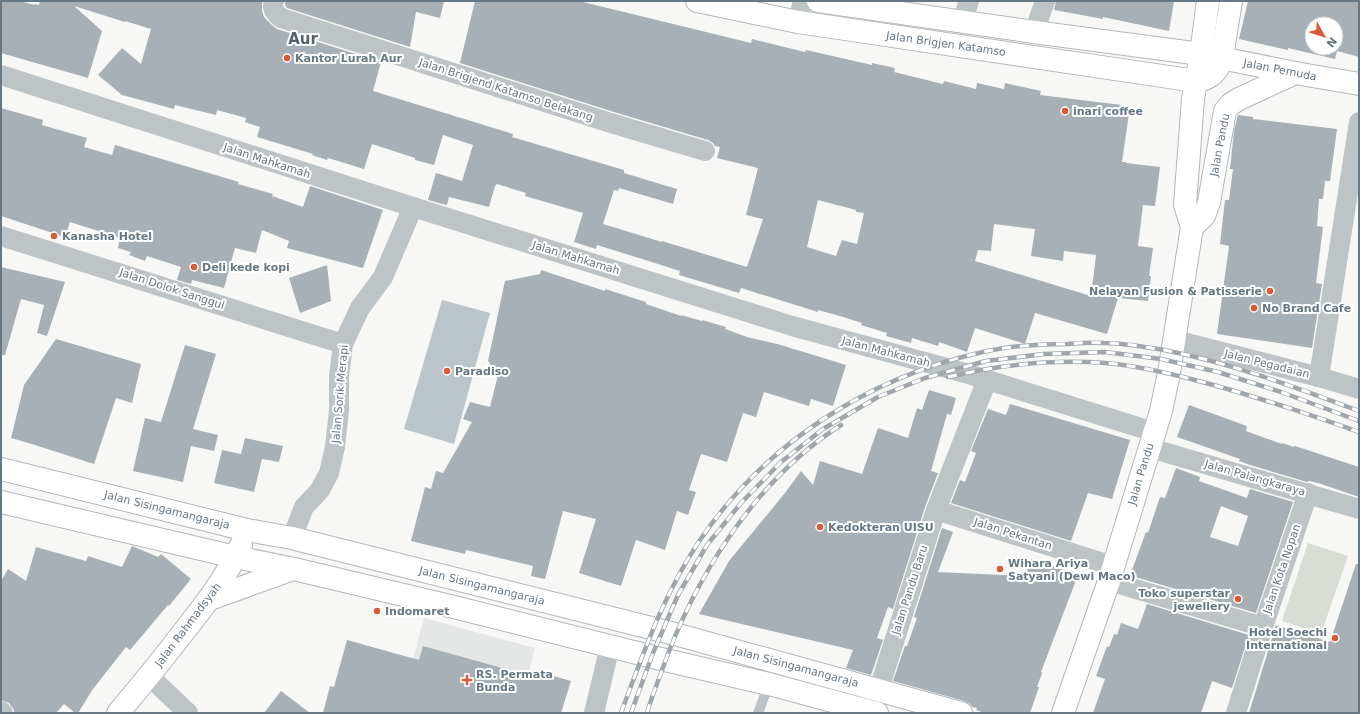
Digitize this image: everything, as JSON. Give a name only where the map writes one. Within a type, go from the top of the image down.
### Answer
[{"type":"main road","name":"Jalan Brigjen Katamso","points":[[697,1],[798,22],[1196,81]]},
{"type":"main road","points":[[818,1],[1201,54]]},
{"type":"main road","name":"Jalan Pandu","points":[[1063,713],[1111,574],[1161,411],[1168,381],[1192,227],[1185,205],[1196,81],[1208,1]]},
{"type":"main road","points":[[1196,81],[1207,79],[1222,64],[1230,1]]},
{"type":"main road","name":"Jalan Pemuda","points":[[1201,54],[1295,74],[1359,84]]},
{"type":"main road","name":"Jalan Pandu","points":[[1192,227],[1204,216],[1209,202],[1226,111],[1230,104],[1295,74]]},
{"type":"main road","name":"Jalan Sisingamangaraja","points":[[1,469],[247,530],[292,538],[675,634],[879,689],[961,713]]},
{"type":"main road","points":[[1,502],[454,607],[769,684],[867,712]]},
{"type":"main road","name":"Jalan Rahmadsyah","points":[[118,713],[210,598],[235,557],[247,530]]},
{"type":"main road","points":[[390,593],[399,566]]},
{"type":"main road","points":[[210,598],[294,569]]},
{"type":"street","name":"Jalan Brigjend Katamso Belakang","points":[[274,1],[272,7],[281,18],[614,124],[705,151]]},
{"type":"street","points":[[798,22],[803,1]]},
{"type":"street","points":[[962,22],[969,1]]},
{"type":"street","points":[[1034,32],[1045,1]]},
{"type":"street","name":"Jalan Mahkamah","points":[[1,75],[412,207],[792,326],[987,380],[1152,440]]},
{"type":"street","points":[[1319,377],[1359,122]]},
{"type":"street","name":"Jalan Sorik Merapi","points":[[292,538],[304,507],[320,490],[329,473],[335,447],[340,410],[339,376],[343,344],[360,308],[383,277],[412,207]]},
{"type":"street","name":"Jalan Dolok Sanggul","points":[[1,236],[343,344]]},
{"type":"street","name":"Jalan Pegadaian","points":[[1175,340],[1319,377],[1359,389]]},
{"type":"street","name":"Jalan Pandu Baru","points":[[879,689],[936,510],[987,380]]},
{"type":"street","name":"Jalan Palangkaraya","points":[[1152,440],[1359,509]]},
{"type":"street","name":"Jalan Kota Nopan","points":[[1236,713],[1308,493]]},
{"type":"street","name":"Jalan Pekantan","points":[[936,510],[1111,574],[1263,627]]},
{"type":"street","points":[[594,713],[610,646]]},
{"type":"street","points":[[149,676],[188,713]]},
{"type":"lane","points":[[758,713],[769,684]]},
{"type":"shaded area","name":"Paradiso","points":[[442,300],[490,313],[454,444],[404,429]]},
{"type":"shaded area","points":[[1308,543],[1348,556],[1321,634],[1282,621]]},
{"type":"shaded area","name":"RS. Permata Bunda","points":[[424,618],[535,648],[518,713],[399,713]]},
{"type":"building","points":[[1,1],[19,1],[39,5],[40,1],[262,1],[264,17],[277,29],[381,62],[373,91],[513,134],[512,137],[624,170],[624,173],[677,189],[673,204],[619,188],[618,191],[614,190],[603,224],[747,267],[763,219],[746,215],[758,168],[717,158],[720,147],[715,146],[708,140],[460,63],[475,1],[579,1],[751,43],[752,39],[805,52],[806,50],[872,65],[872,63],[895,68],[894,72],[943,84],[944,81],[976,89],[977,83],[1004,89],[1005,83],[1041,91],[1040,95],[1130,106],[1122,162],[1160,167],[1155,206],[1143,205],[1138,246],[1153,248],[1149,276],[1151,276],[1148,301],[1118,298],[1107,334],[1035,313],[1025,344],[975,328],[967,352],[939,342],[938,346],[912,338],[911,343],[886,336],[887,333],[861,325],[862,323],[840,316],[818,310],[818,312],[741,288],[739,293],[679,275],[680,271],[597,245],[596,249],[574,242],[583,213],[525,196],[526,193],[497,184],[495,186],[489,207],[449,197],[447,205],[428,200],[436,173],[462,181],[473,145],[443,135],[434,165],[415,160],[415,158],[372,144],[364,169],[328,158],[327,160],[312,155],[313,154],[257,137],[260,127],[245,122],[246,118],[217,110],[216,115],[175,105],[174,109],[122,95],[98,75],[122,48],[141,64],[151,29],[74,6],[102,31],[88,78],[1,53]],"holes":[[[818,200],[856,210],[856,212],[864,213],[857,244],[842,240],[836,256],[807,247]],[[994,224],[1035,229],[1031,256],[1063,261],[1064,251],[1096,255],[1091,296],[975,261],[978,250],[991,251]]]},
{"type":"building","points":[[285,1],[444,1],[440,18],[416,12],[410,47],[287,8]]},
{"type":"building","points":[[1056,1],[1174,1],[1169,31],[1103,17],[1103,19],[1054,10]]},
{"type":"building","points":[[1248,1],[1359,1],[1359,57],[1344,53],[1344,16],[1304,16],[1304,52],[1288,48],[1288,50],[1239,39]]},
{"type":"building","points":[[1322,56],[1336,56],[1335,59]]},
{"type":"building","points":[[1,108],[43,120],[42,125],[87,138],[84,147],[112,155],[115,145],[239,182],[238,184],[273,194],[272,196],[303,207],[310,186],[383,210],[363,268],[287,248],[289,241],[262,230],[256,253],[235,248],[224,288],[192,280],[191,284],[177,280],[181,267],[147,256],[145,261],[129,255],[131,252],[118,248],[120,238],[70,222],[65,237],[1,216]]},
{"type":"building","points":[[1238,115],[1253,117],[1253,119],[1337,129],[1330,181],[1325,181],[1323,199],[1319,199],[1317,226],[1323,227],[1316,283],[1322,284],[1312,348],[1217,334],[1229,246],[1220,244],[1225,200],[1229,200],[1233,169],[1230,169],[1234,131]]},
{"type":"building","points":[[327,265],[331,301],[300,313],[289,278]]},
{"type":"building","points":[[1,267],[65,282],[47,336],[37,333],[44,305],[21,299],[5,355],[1,355]]},
{"type":"building","points":[[541,270],[605,291],[605,289],[646,302],[646,304],[681,316],[726,327],[725,329],[747,337],[781,345],[846,365],[833,406],[811,399],[809,406],[764,392],[756,417],[743,413],[727,462],[701,454],[689,490],[696,492],[688,515],[677,511],[665,550],[636,540],[621,586],[579,573],[596,519],[563,511],[545,579],[531,576],[533,566],[466,550],[465,554],[411,541],[425,487],[431,489],[436,471],[443,473],[472,422],[463,419],[470,402],[490,407],[498,375],[488,361],[505,281],[540,274]]},
{"type":"building","points":[[56,339],[141,364],[132,403],[116,398],[94,464],[11,438],[24,385]]},
{"type":"building","points":[[185,345],[216,354],[193,429],[218,435],[214,451],[191,446],[183,482],[133,471],[145,418],[161,422]]},
{"type":"building","name":"Kedokteran UISU","points":[[929,390],[956,398],[951,415],[947,414],[931,471],[938,473],[925,507],[893,609],[888,607],[877,638],[883,640],[871,675],[846,668],[853,650],[699,614],[729,561],[785,493],[801,471],[813,485],[820,461],[862,474],[878,428],[908,438],[917,408],[922,410]]},
{"type":"building","points":[[1010,404],[1130,440],[1112,499],[1088,493],[1071,541],[951,503],[960,480],[965,482],[976,453],[971,451],[988,409],[1006,415]]},
{"type":"building","points":[[1189,405],[1247,426],[1246,431],[1282,444],[1295,446],[1359,467],[1359,497],[1318,483],[1307,482],[1250,465],[1239,461],[1240,459],[1177,437]]},
{"type":"building","points":[[245,438],[283,446],[279,462],[262,459],[254,492],[214,483],[222,450],[241,454]]},
{"type":"building","points":[[1176,468],[1200,477],[1199,481],[1247,498],[1250,489],[1293,502],[1256,613],[1132,576],[1134,571],[1132,570],[1146,532],[1148,533],[1160,497],[1165,498]],"holes":[[[1221,506],[1248,516],[1238,546],[1210,537]]]},
{"type":"building","points":[[942,528],[953,532],[938,572],[1025,576],[1031,559],[1078,575],[1041,672],[1042,673],[1037,687],[1039,687],[1030,713],[984,713],[976,710],[977,708],[972,707],[964,701],[893,681],[905,646],[907,646],[917,618],[914,617]]},
{"type":"building","points":[[132,546],[158,557],[161,554],[191,579],[130,650],[126,647],[93,689],[78,713],[75,713],[64,704],[56,713],[14,713],[14,710],[9,703],[1,700],[1,581],[8,569],[26,581],[36,547],[86,561],[88,556],[122,567]]},
{"type":"building","points":[[1356,564],[1359,564],[1359,713],[1249,713],[1276,625],[1330,642]]},
{"type":"building","points":[[1147,604],[1249,635],[1232,688],[1212,681],[1201,713],[1093,713],[1105,679],[1096,676],[1107,646],[1109,647],[1114,634],[1117,635],[1121,623],[1138,629]]},
{"type":"building","points":[[347,640],[419,660],[423,646],[534,677],[536,671],[571,681],[561,713],[323,713],[330,686],[334,687]]},
{"type":"building","points":[[281,691],[310,713],[264,713]]},
{"type":"railway","points":[[621,713],[665,602],[687,560],[726,505],[756,473],[788,444],[824,419],[861,397],[900,378],[941,363],[1003,348],[1085,343],[1134,345],[1189,355],[1238,369],[1359,411]]},
{"type":"railway","points":[[631,713],[653,653],[678,595],[707,545],[741,503],[781,462],[823,429],[878,397],[925,378],[986,361],[1044,354],[1105,352],[1161,359],[1218,372],[1281,392],[1359,421]]},
{"type":"railway","points":[[948,377],[987,369],[1026,364],[1065,362],[1118,364],[1143,368],[1225,388],[1359,432]]},
{"type":"railway","points":[[647,713],[675,637],[691,602],[710,567],[731,534],[755,503],[781,474],[810,448],[841,425]]},
{"type":"place","name":"Kantor Lurah Aur","points":[[287,58]]},
{"type":"place","name":"inari coffee","points":[[1065,111]]},
{"type":"place","name":"Kanasha Hotel","points":[[54,236]]},
{"type":"place","name":"Deli kede kopi","points":[[194,267]]},
{"type":"place","name":"Nelayan Fusion & Patisserie","points":[[1270,291]]},
{"type":"place","name":"No Brand Cafe","points":[[1254,308]]},
{"type":"place","name":"Paradiso","points":[[447,371]]},
{"type":"place","name":"Kedokteran UISU","points":[[820,527]]},
{"type":"place","name":"Wihara Ariya Satyani (Dewi Maco)","points":[[1000,569]]},
{"type":"place","name":"Toko superstar jewellery","points":[[1238,599]]},
{"type":"place","name":"Indomaret","points":[[377,611]]},
{"type":"place","name":"Hotel Soechi International","points":[[1335,638]]},
{"type":"place","name":"RS. Permata Bunda","points":[[467,680]]},
{"type":"district","name":"Aur","points":[[303,39]]}]
